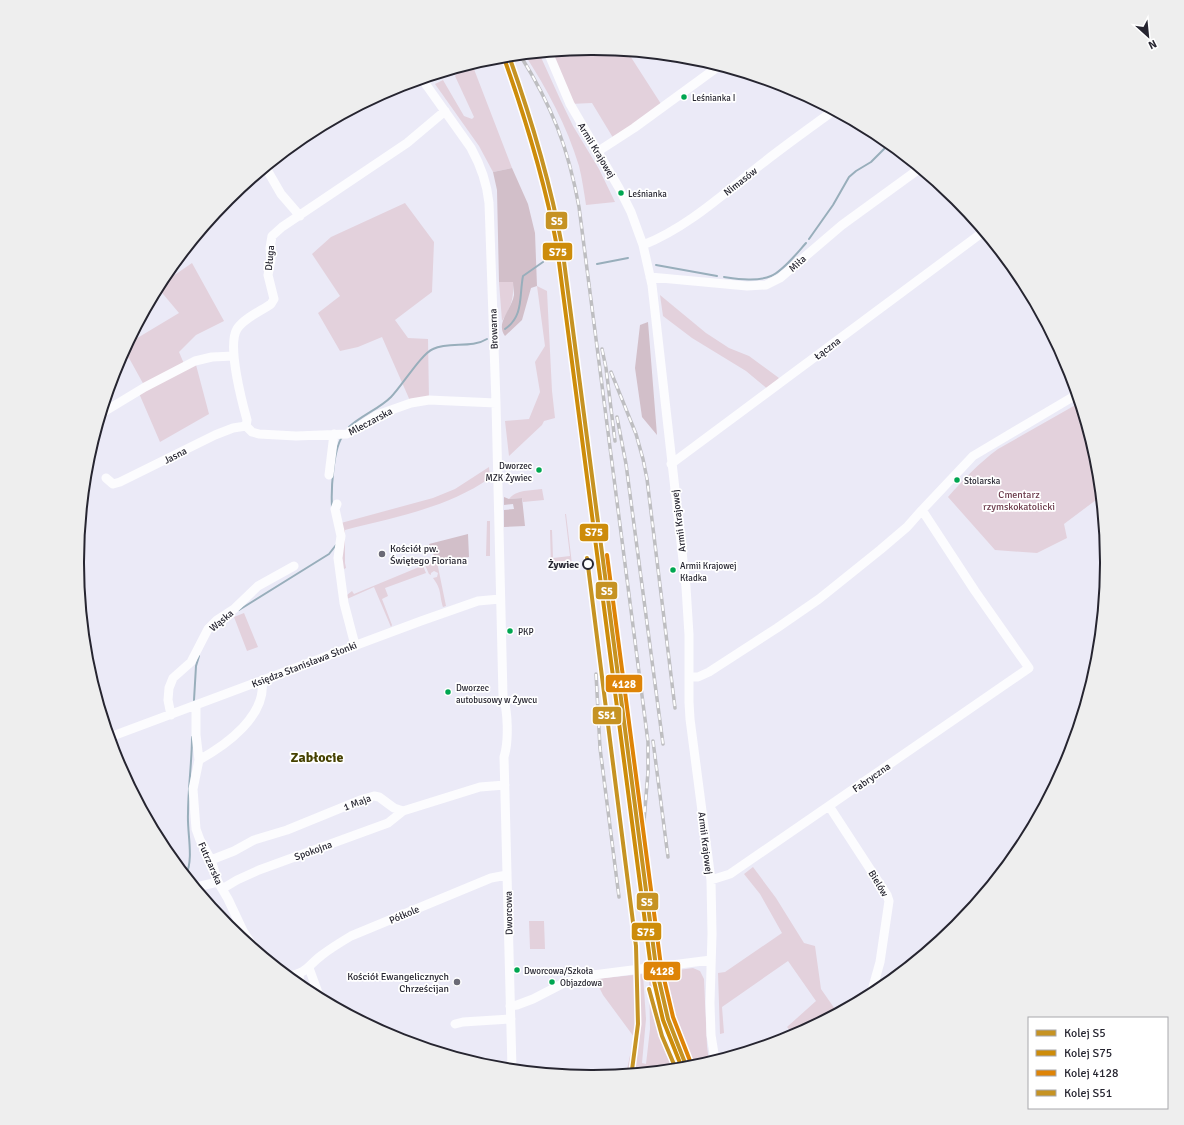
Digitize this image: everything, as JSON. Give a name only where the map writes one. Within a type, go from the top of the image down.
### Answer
[{"type":"street","name":"Armii Krajowej","points":[[550,57],[570,104],[624,199],[643,245],[654,295],[671,464],[686,587],[690,719],[711,880],[710,1010],[711,1035],[714,1055]]},
{"type":"street","points":[[597,152],[634,128],[714,70]]},
{"type":"street","name":"Browarna","points":[[425,83],[478,160],[488,192],[496,403],[500,599]]},
{"type":"street","name":"Długa","points":[[246,426],[247,420],[234,356],[234,336],[243,322],[271,304],[274,299],[268,275],[271,260],[270,248],[272,236],[407,143],[445,111]]},
{"type":"street","name":"Nimasów","points":[[643,245],[676,228],[705,209],[760,165],[829,114]]},
{"type":"street","points":[[268,172],[281,194],[300,216]]},
{"type":"street","name":"Miła","points":[[650,277],[747,286],[766,285],[774,282],[842,225],[915,172]]},
{"type":"street","name":"Łączna","points":[[671,464],[979,235]]},
{"type":"street","points":[[108,409],[145,387],[195,361],[212,357],[234,356]]},
{"type":"street","points":[[689,677],[698,677],[709,672],[819,599],[907,527],[973,456],[1072,396]]},
{"type":"street","name":"Mleczarska","points":[[246,426],[252,432],[259,434],[296,436],[340,434],[377,415],[411,403],[429,400],[496,403]]},
{"type":"street","name":"Jasna","points":[[106,478],[113,484],[120,482],[233,428],[246,426]]},
{"type":"street","points":[[329,475],[340,434]]},
{"type":"street","points":[[337,504],[335,509],[341,536],[338,558],[344,604],[355,645]]},
{"type":"street","name":"Fabryczna","points":[[711,880],[730,874],[1029,668],[975,591],[922,510]]},
{"type":"street","name":"Wąska","points":[[171,715],[168,700],[169,688],[173,678],[191,662],[208,629],[217,620],[234,609],[258,586],[294,566]]},
{"type":"street","name":"Księdza Stanisława Słonki","points":[[115,735],[469,604],[478,601],[500,599]]},
{"type":"street","name":"Dworcowa","points":[[500,599],[503,696],[506,704],[507,748],[504,757],[512,1063]]},
{"type":"street","points":[[200,760],[228,742],[248,722],[258,706],[262,695],[262,680]]},
{"type":"street","name":"Futrzarska","points":[[196,706],[197,742],[200,760],[193,789],[195,820],[200,840],[211,860],[236,924]]},
{"type":"street","points":[[403,811],[480,787],[505,785]]},
{"type":"street","name":"1 Maja","points":[[211,860],[234,851],[254,840],[287,830],[363,799],[374,796],[384,800],[394,808],[403,811]]},
{"type":"street","name":"Bielów","points":[[829,806],[887,895],[889,901],[880,962],[873,985]]},
{"type":"street","name":"Spokojna","points":[[202,887],[220,885],[237,880],[259,870],[388,823],[403,811]]},
{"type":"street","name":"Półkole","points":[[309,968],[322,954],[351,936],[491,878],[507,875]]},
{"type":"street","points":[[510,1006],[521,1004],[564,983],[593,975],[711,960]]},
{"type":"street","points":[[299,974],[309,968],[316,988]]},
{"type":"street","points":[[455,1024],[463,1022],[510,1019]]},
{"type":"green space","points":[[592,55],[631,57],[663,107],[615,141],[592,103],[570,104],[550,57]]},
{"type":"green space","points":[[541,58],[573,126],[599,169],[615,202],[586,205],[579,166],[569,137],[541,81],[527,59]]},
{"type":"green space","points":[[474,69],[512,168],[493,172],[479,146],[435,84],[443,80],[464,116],[472,119],[474,117],[455,76],[458,73]]},
{"type":"green space","points":[[405,203],[434,242],[432,292],[395,320],[408,338],[428,339],[429,400],[411,403],[382,337],[358,347],[340,351],[318,313],[340,296],[312,254],[331,237]]},
{"type":"green space","points":[[192,263],[224,321],[196,335],[179,352],[185,366],[195,361],[209,414],[160,442],[138,391],[145,387],[129,358],[127,359],[137,338],[179,313],[162,293],[174,275]]},
{"type":"green space","points":[[499,282],[513,282],[511,303],[502,321]]},
{"type":"green space","points":[[537,286],[547,291],[552,391],[555,418],[544,421],[542,425],[509,456],[505,421],[529,419],[540,392],[535,362],[545,346]]},
{"type":"green space","points":[[660,295],[706,333],[729,348],[749,356],[779,378],[770,391],[746,371],[692,338],[663,316]]},
{"type":"green space","name":"Cmentarz rzymskokatolicki","points":[[1075,405],[1090,463],[1095,500],[1064,524],[1067,538],[1037,553],[995,550],[948,497],[984,460],[998,449]]},
{"type":"green space","points":[[489,467],[490,478],[456,497],[402,516],[345,530],[346,568],[342,570],[347,595],[352,591],[354,594],[436,560],[446,606],[443,607],[439,589],[433,578],[437,577],[438,573],[434,571],[431,575],[429,574],[425,565],[423,566],[426,573],[385,588],[388,596],[382,599],[392,625],[391,627],[374,587],[347,599],[343,599],[338,557],[342,531],[341,523],[433,498],[455,489]]},
{"type":"green space","points":[[542,489],[544,500],[523,502],[522,498],[509,499],[520,492]]},
{"type":"green space","points":[[566,514],[572,564],[551,566],[550,530],[552,530],[553,558],[570,556]]},
{"type":"green space","points":[[487,521],[490,521],[490,556],[486,556]]},
{"type":"green space","points":[[244,613],[258,647],[247,651],[234,617]]},
{"type":"green space","points":[[753,867],[776,898],[804,943],[815,946],[821,989],[834,1008],[789,1030],[787,1027],[816,1001],[788,961],[722,1007],[724,1033],[720,1034],[718,973],[725,972],[782,933],[760,894],[744,874]]},
{"type":"green space","points":[[529,921],[544,921],[545,949],[530,949]]},
{"type":"green space","points":[[693,968],[700,971],[704,979],[708,1056],[686,1061],[683,1056],[679,1057],[681,1062],[627,1069],[634,1037],[603,995],[595,979],[643,974],[646,1019],[642,1063],[646,1064],[650,1029],[649,974]]},
{"type":"shaded area","points":[[512,168],[528,204],[535,233],[537,286],[531,288],[522,320],[505,336],[502,331],[503,321],[513,300],[514,292],[513,282],[499,282],[497,190],[493,172]]},
{"type":"shaded area","points":[[648,322],[657,435],[642,417],[635,368],[640,325]]},
{"type":"shaded area","points":[[504,497],[509,499],[522,498],[525,526],[504,527],[504,510],[514,509],[513,504],[504,505]]},
{"type":"shaded area","points":[[468,534],[469,557],[437,562],[429,544]]},
{"type":"waterway","points":[[809,239],[833,205],[849,177],[871,162],[885,148]]},
{"type":"waterway","points":[[724,277],[760,279],[776,274],[806,243]]},
{"type":"waterway","points":[[597,264],[628,258]]},
{"type":"waterway","points":[[505,329],[511,324],[518,312],[523,276],[543,262]]},
{"type":"waterway","points":[[656,265],[717,276]]},
{"type":"waterway","points":[[349,427],[391,397],[417,363],[428,352],[446,345],[474,344],[487,339]]},
{"type":"waterway","points":[[332,507],[332,481],[336,451],[342,437]]},
{"type":"waterway","points":[[239,610],[329,554],[336,545]]},
{"type":"waterway","points":[[216,627],[226,620]]},
{"type":"waterway","points":[[194,700],[196,666],[199,656]]},
{"type":"waterway","points":[[188,869],[190,861],[188,804],[192,737]]},
{"type":"railway","points":[[523,60],[550,110],[564,146],[575,185],[579,207],[648,742],[648,772],[642,846]]},
{"type":"railway","points":[[602,349],[606,368],[615,441]]},
{"type":"railway","points":[[611,372],[636,434],[647,479],[675,708]]},
{"type":"railway","points":[[617,417],[626,464],[663,744]]},
{"type":"railway","points":[[596,674],[600,748],[619,897]]},
{"type":"railway","points":[[653,741],[668,857]]},
{"type":"rail line","name":"S5","points":[[511,62],[539,150],[552,198],[562,246],[656,967],[668,1019],[684,1061]]},
{"type":"rail line","name":"S75","points":[[506,63],[534,151],[547,199],[557,247],[651,968],[663,1020],[680,1062]]},
{"type":"rail line","name":"4128","points":[[607,555],[661,966],[673,1017],[690,1060]]},
{"type":"rail line","name":"S51","points":[[587,558],[636,946],[638,1024],[632,1068]]},
{"type":"rail line","name":"S51","points":[[649,989],[662,1036],[674,1063]]},
{"type":"place","name":"Leśnianka I","points":[[684,97]]},
{"type":"place","name":"Leśnianka","points":[[621,193]]},
{"type":"place","name":"Dworzec MZK Żywiec","points":[[539,470]]},
{"type":"place","name":"Stolarska","points":[[957,480]]},
{"type":"place","name":"Kościół pw. Świętego Floriana","points":[[382,554]]},
{"type":"place","name":"Żywiec","points":[[588,564]]},
{"type":"place","name":"Armii Krajowej Kładka","points":[[673,570]]},
{"type":"place","name":"PKP","points":[[510,631]]},
{"type":"place","name":"Dworzec autobusowy w Żywcu","points":[[448,692]]},
{"type":"place","name":"Dworcowa/Szkoła","points":[[517,970]]},
{"type":"place","name":"Kościół Ewangelicznych Chrześcijan","points":[[457,982]]},
{"type":"place","name":"Objazdowa","points":[[552,982]]},
{"type":"district","name":"Zabłocie","points":[[317,757]]}]
